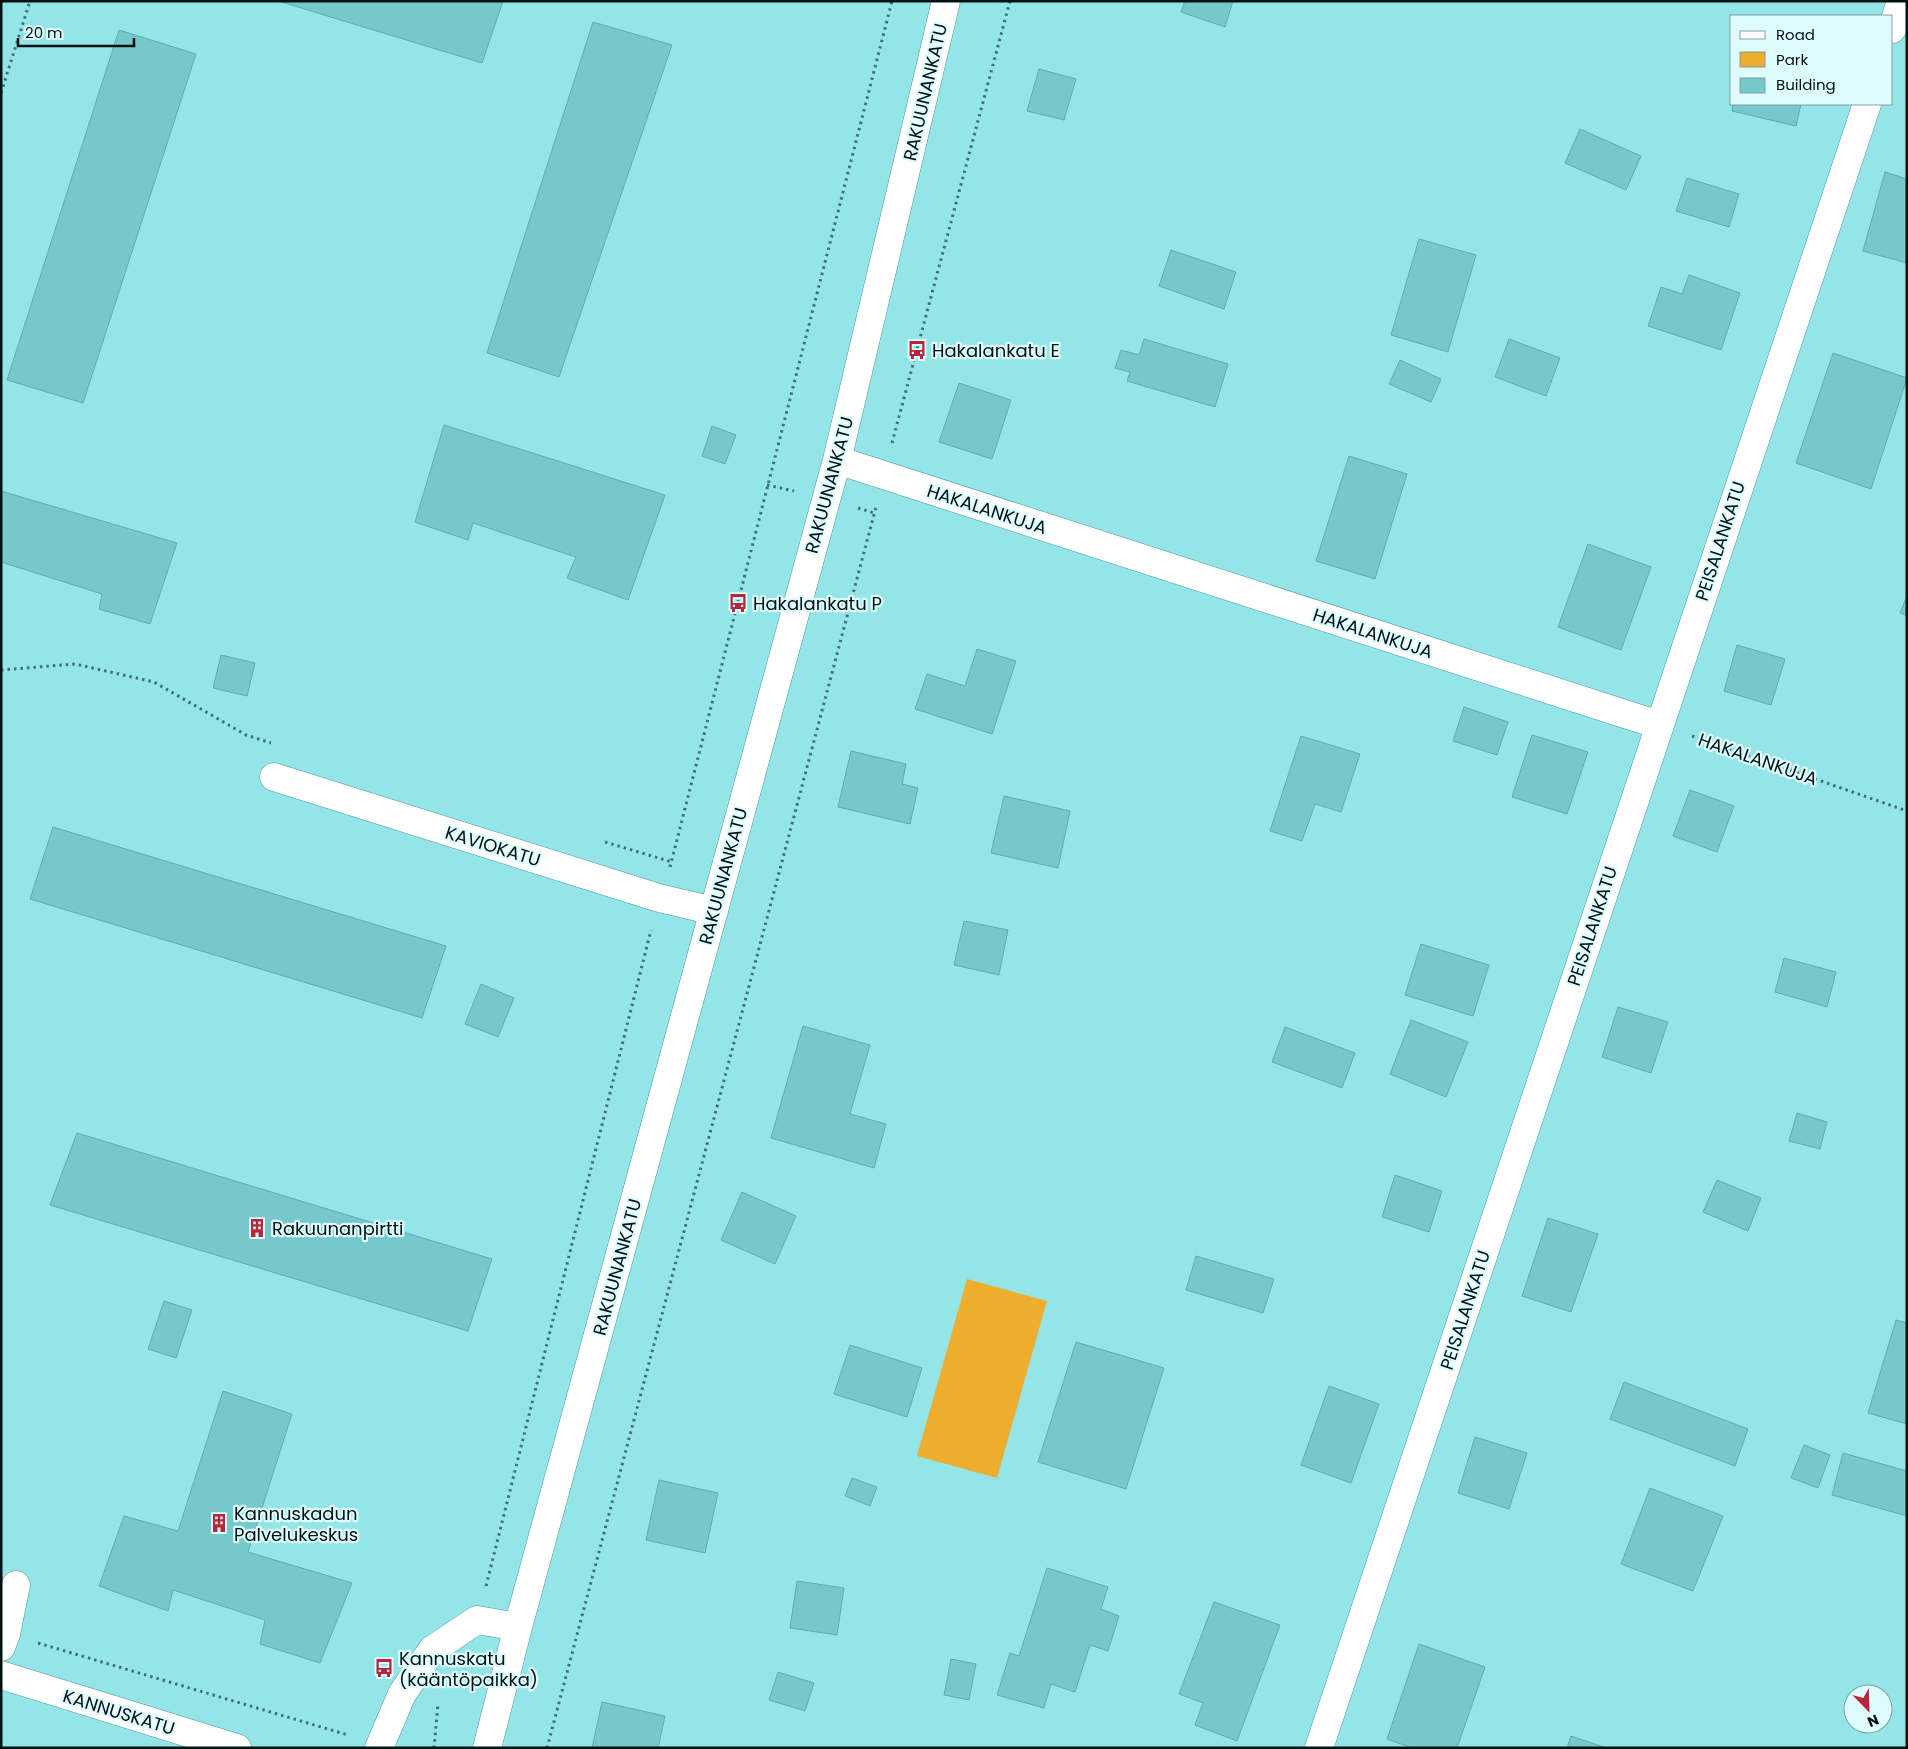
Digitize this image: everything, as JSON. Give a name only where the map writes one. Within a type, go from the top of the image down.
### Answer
[{"type":"street","points":[[1893,26],[1901,1]]},
{"type":"street","name":"RAKUUNANKATU","points":[[487,1748],[518,1627],[837,460],[939,3]]},
{"type":"street","name":"PEISALANKATU","points":[[1319,1748],[1867,105]]},
{"type":"street","name":"HAKALANKUJA","points":[[837,460],[1659,725]]},
{"type":"street","name":"KAVIOKATU","points":[[274,777],[659,898],[714,910]]},
{"type":"street","points":[[4,1640],[16,1585]]},
{"type":"street","points":[[379,1746],[402,1694],[432,1650],[477,1620],[518,1627]]},
{"type":"street","name":"KANNUSKATU","points":[[1,1675],[237,1748]]},
{"type":"path","points":[[1,93],[30,1]]},
{"type":"path","points":[[547,1748],[1010,1]]},
{"type":"path","points":[[1,670],[75,664],[154,682],[246,735],[274,744]]},
{"type":"path","name":"HAKALANKUJA","points":[[1659,725],[1907,811]]},
{"type":"path","points":[[596,840],[672,862]]},
{"type":"path","points":[[4,1640],[379,1746]]},
{"type":"green space","points":[[967,1279],[1047,1301],[997,1478],[917,1456]]},
{"type":"building","points":[[278,1],[503,1],[482,63]]},
{"type":"building","points":[[1185,1],[1233,1],[1225,27],[1181,12]]},
{"type":"building","points":[[593,22],[672,45],[559,377],[487,353]]},
{"type":"building","points":[[119,30],[196,54],[83,403],[7,380]]},
{"type":"building","points":[[1039,69],[1076,79],[1064,120],[1027,111]]},
{"type":"building","points":[[1733,105],[1801,105],[1796,126],[1732,111]]},
{"type":"building","points":[[1580,129],[1641,156],[1626,190],[1565,163]]},
{"type":"building","points":[[1885,172],[1907,179],[1907,263],[1863,251]]},
{"type":"building","points":[[1687,178],[1739,194],[1729,227],[1676,211]]},
{"type":"building","points":[[1419,239],[1476,255],[1448,352],[1391,335]]},
{"type":"building","points":[[1171,250],[1236,272],[1224,309],[1159,286]]},
{"type":"building","points":[[1689,275],[1740,293],[1721,350],[1648,326],[1661,287],[1682,294]]},
{"type":"building","points":[[1144,339],[1228,364],[1215,407],[1127,381],[1130,372],[1115,368],[1121,350],[1139,355]]},
{"type":"building","points":[[1509,339],[1560,358],[1546,396],[1495,377]]},
{"type":"building","points":[[1833,353],[1907,378],[1871,489],[1796,463]]},
{"type":"building","points":[[1400,360],[1441,379],[1431,402],[1389,384]]},
{"type":"building","points":[[959,383],[1011,400],[992,459],[939,442]]},
{"type":"building","points":[[444,425],[665,495],[628,600],[567,578],[576,557],[473,523],[468,540],[415,522]]},
{"type":"building","points":[[712,426],[736,435],[725,464],[702,456]]},
{"type":"building","points":[[1349,456],[1407,474],[1375,579],[1316,561]]},
{"type":"building","points":[[1,491],[177,543],[150,624],[99,609],[102,594],[1,562]]},
{"type":"building","points":[[1588,544],[1651,567],[1621,650],[1558,627]]},
{"type":"building","points":[[1907,596],[1907,616],[1900,613]]},
{"type":"building","points":[[1737,645],[1785,659],[1771,705],[1724,691]]},
{"type":"building","points":[[977,649],[1016,661],[992,734],[915,709],[927,674],[965,686]]},
{"type":"building","points":[[221,655],[255,663],[247,696],[213,688]]},
{"type":"building","points":[[1464,707],[1508,722],[1497,755],[1453,741]]},
{"type":"building","points":[[1532,735],[1588,752],[1567,814],[1512,797]]},
{"type":"building","points":[[1301,736],[1360,754],[1341,812],[1315,804],[1302,841],[1270,831]]},
{"type":"building","points":[[851,751],[906,764],[902,784],[918,788],[910,824],[838,807]]},
{"type":"building","points":[[1690,790],[1734,806],[1717,852],[1673,836]]},
{"type":"building","points":[[1004,796],[1070,811],[1058,868],[991,853]]},
{"type":"building","points":[[53,827],[446,946],[422,1018],[30,899]]},
{"type":"building","points":[[964,921],[1008,930],[999,975],[954,965]]},
{"type":"building","points":[[1421,944],[1489,965],[1473,1016],[1405,995]]},
{"type":"building","points":[[1784,958],[1836,972],[1827,1007],[1775,992]]},
{"type":"building","points":[[481,984],[514,998],[498,1037],[465,1024]]},
{"type":"building","points":[[1618,1007],[1668,1022],[1651,1073],[1602,1057]]},
{"type":"building","points":[[1411,1020],[1468,1042],[1446,1097],[1390,1074]]},
{"type":"building","points":[[803,1026],[870,1045],[850,1114],[886,1124],[874,1168],[771,1138]]},
{"type":"building","points":[[1285,1027],[1355,1053],[1342,1088],[1272,1062]]},
{"type":"building","points":[[1797,1113],[1827,1122],[1820,1149],[1789,1141]]},
{"type":"building","name":"Rakuunanpirtti","points":[[77,1133],[492,1259],[468,1331],[50,1205]]},
{"type":"building","points":[[1395,1175],[1442,1191],[1429,1232],[1382,1217]]},
{"type":"building","points":[[1717,1180],[1761,1198],[1748,1231],[1703,1212]]},
{"type":"building","points":[[742,1192],[796,1216],[775,1264],[721,1240]]},
{"type":"building","points":[[1548,1218],[1598,1234],[1571,1312],[1522,1296]]},
{"type":"building","points":[[1196,1256],[1274,1279],[1263,1313],[1186,1290]]},
{"type":"building","points":[[164,1301],[192,1310],[176,1358],[148,1349]]},
{"type":"building","points":[[1896,1320],[1907,1323],[1907,1424],[1868,1413]]},
{"type":"building","points":[[1076,1342],[1164,1368],[1126,1489],[1038,1462]]},
{"type":"building","points":[[850,1345],[922,1368],[907,1417],[834,1394]]},
{"type":"building","points":[[1624,1382],[1748,1429],[1735,1466],[1610,1419]]},
{"type":"building","points":[[1329,1386],[1379,1404],[1351,1483],[1301,1465]]},
{"type":"building","name":"Kannuskadun Palvelukeskus","points":[[223,1391],[292,1414],[248,1552],[352,1583],[320,1663],[260,1644],[265,1620],[173,1590],[168,1611],[99,1586],[124,1516],[178,1531]]},
{"type":"building","points":[[1475,1437],[1527,1453],[1509,1509],[1458,1493]]},
{"type":"building","points":[[1804,1445],[1830,1455],[1818,1488],[1791,1478]]},
{"type":"building","points":[[1843,1453],[1907,1471],[1907,1516],[1832,1495]]},
{"type":"building","points":[[852,1478],[877,1487],[870,1506],[845,1496]]},
{"type":"building","points":[[659,1480],[718,1493],[705,1553],[646,1540]]},
{"type":"building","points":[[1650,1488],[1723,1516],[1693,1591],[1621,1564]]},
{"type":"building","points":[[1047,1568],[1108,1587],[1101,1609],[1119,1616],[1108,1651],[1090,1645],[1075,1692],[1051,1684],[1044,1708],[997,1695],[1010,1653],[1019,1656]]},
{"type":"building","points":[[797,1581],[844,1588],[837,1635],[790,1628]]},
{"type":"building","points":[[1214,1602],[1280,1625],[1237,1741],[1195,1725],[1203,1703],[1179,1694]]},
{"type":"building","points":[[1419,1644],[1485,1667],[1457,1748],[1412,1748],[1387,1739]]},
{"type":"building","points":[[951,1659],[976,1664],[969,1700],[944,1695]]},
{"type":"building","points":[[778,1672],[814,1683],[805,1711],[769,1700]]},
{"type":"building","points":[[602,1702],[665,1716],[658,1748],[592,1748]]},
{"type":"building","points":[[1571,1736],[1607,1748],[1567,1748]]},
{"type":"place","name":"Hakalankatu E","points":[[917,350]]},
{"type":"place","name":"Hakalankatu P","points":[[738,603]]},
{"type":"place","name":"Rakuunanpirtti","points":[[257,1228]]},
{"type":"place","name":"Kannuskadun Palvelukeskus","points":[[219,1523]]},
{"type":"place","name":"Kannuskatu (kääntöpaikka)","points":[[384,1668]]}]
